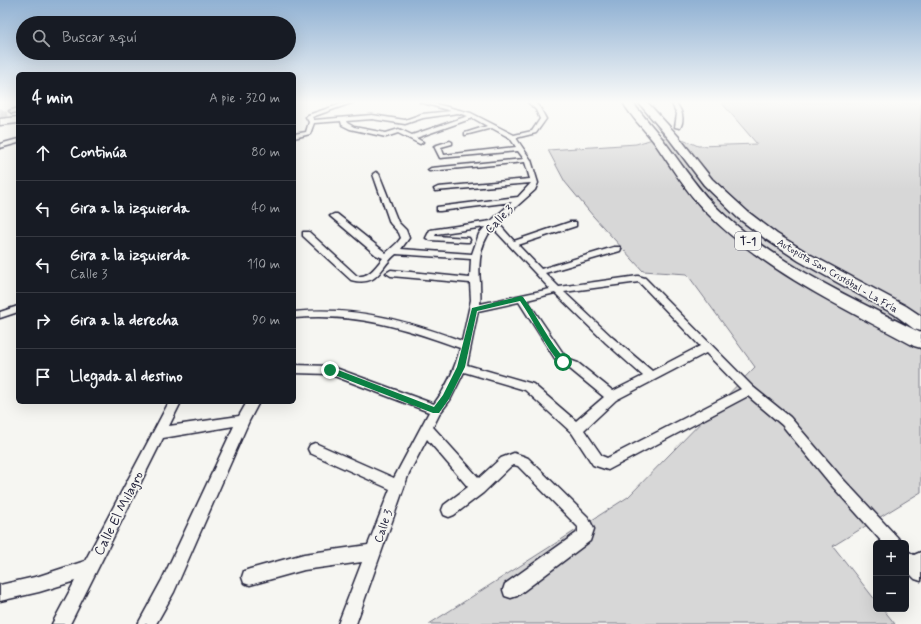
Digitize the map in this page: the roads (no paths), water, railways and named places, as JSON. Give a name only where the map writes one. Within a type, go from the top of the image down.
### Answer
[{"type":"highway","name":"Autopista San Cristóbal - La Fría","points":[[650,131],[692,188],[709,207],[744,238],[790,271],[921,341]]},
{"type":"highway","name":"Autopista San Cristóbal - La Fría","points":[[668,131],[708,182],[743,215],[772,237],[805,258],[900,310],[921,325]]},
{"type":"street","points":[[296,136],[308,133],[309,131]]},
{"type":"street","points":[[363,131],[386,135],[399,131]]},
{"type":"street","points":[[399,131],[420,142]]},
{"type":"street","points":[[413,137],[430,131]]},
{"type":"street","points":[[467,134],[476,131]]},
{"type":"street","points":[[438,189],[534,181],[528,160],[519,149],[513,137],[502,131]]},
{"type":"street","points":[[513,137],[535,131]]},
{"type":"street","points":[[0,146],[16,142]]},
{"type":"street","points":[[450,143],[437,146],[442,157],[519,149]]},
{"type":"street","points":[[431,170],[528,160]]},
{"type":"street","points":[[306,234],[346,272],[357,279],[368,277],[377,273],[404,241],[405,236],[394,223],[376,174]]},
{"type":"street","name":"Calle 3","points":[[347,624],[403,472],[436,410],[446,397],[461,367],[476,300],[475,257],[483,234],[532,188],[534,181]]},
{"type":"street","points":[[440,209],[519,199]]},
{"type":"street","points":[[334,216],[380,253],[475,257]]},
{"type":"street","points":[[466,240],[430,238],[432,232],[493,223],[600,333],[651,376]]},
{"type":"street","points":[[512,244],[573,224]]},
{"type":"street","points":[[539,272],[617,249]]},
{"type":"street","points":[[391,273],[475,281]]},
{"type":"street","points":[[474,309],[557,290],[638,279],[642,280],[749,390],[786,421],[838,483],[890,540]]},
{"type":"street","points":[[521,298],[563,362],[574,366],[612,397]]},
{"type":"street","points":[[0,315],[16,310]]},
{"type":"street","points":[[296,315],[330,313],[360,315],[433,334],[465,346]]},
{"type":"street","points":[[576,429],[612,397],[708,347]]},
{"type":"street","points":[[461,367],[530,387],[576,429],[598,461],[608,464],[749,390]]},
{"type":"street","points":[[296,369],[330,370],[436,410]]},
{"type":"street","name":"Calle El Milagro","points":[[61,624],[174,404]]},
{"type":"street","points":[[148,624],[168,586],[252,404]]},
{"type":"street","points":[[159,434],[244,420]]},
{"type":"street","points":[[426,428],[478,488]]},
{"type":"street","points":[[315,448],[398,486]]},
{"type":"street","points":[[449,510],[478,488],[506,462],[514,459],[523,462],[585,525],[585,536],[511,590]]},
{"type":"street","points":[[250,576],[304,562],[374,552]]},
{"type":"street","points":[[0,593],[39,584],[89,568]]}]
